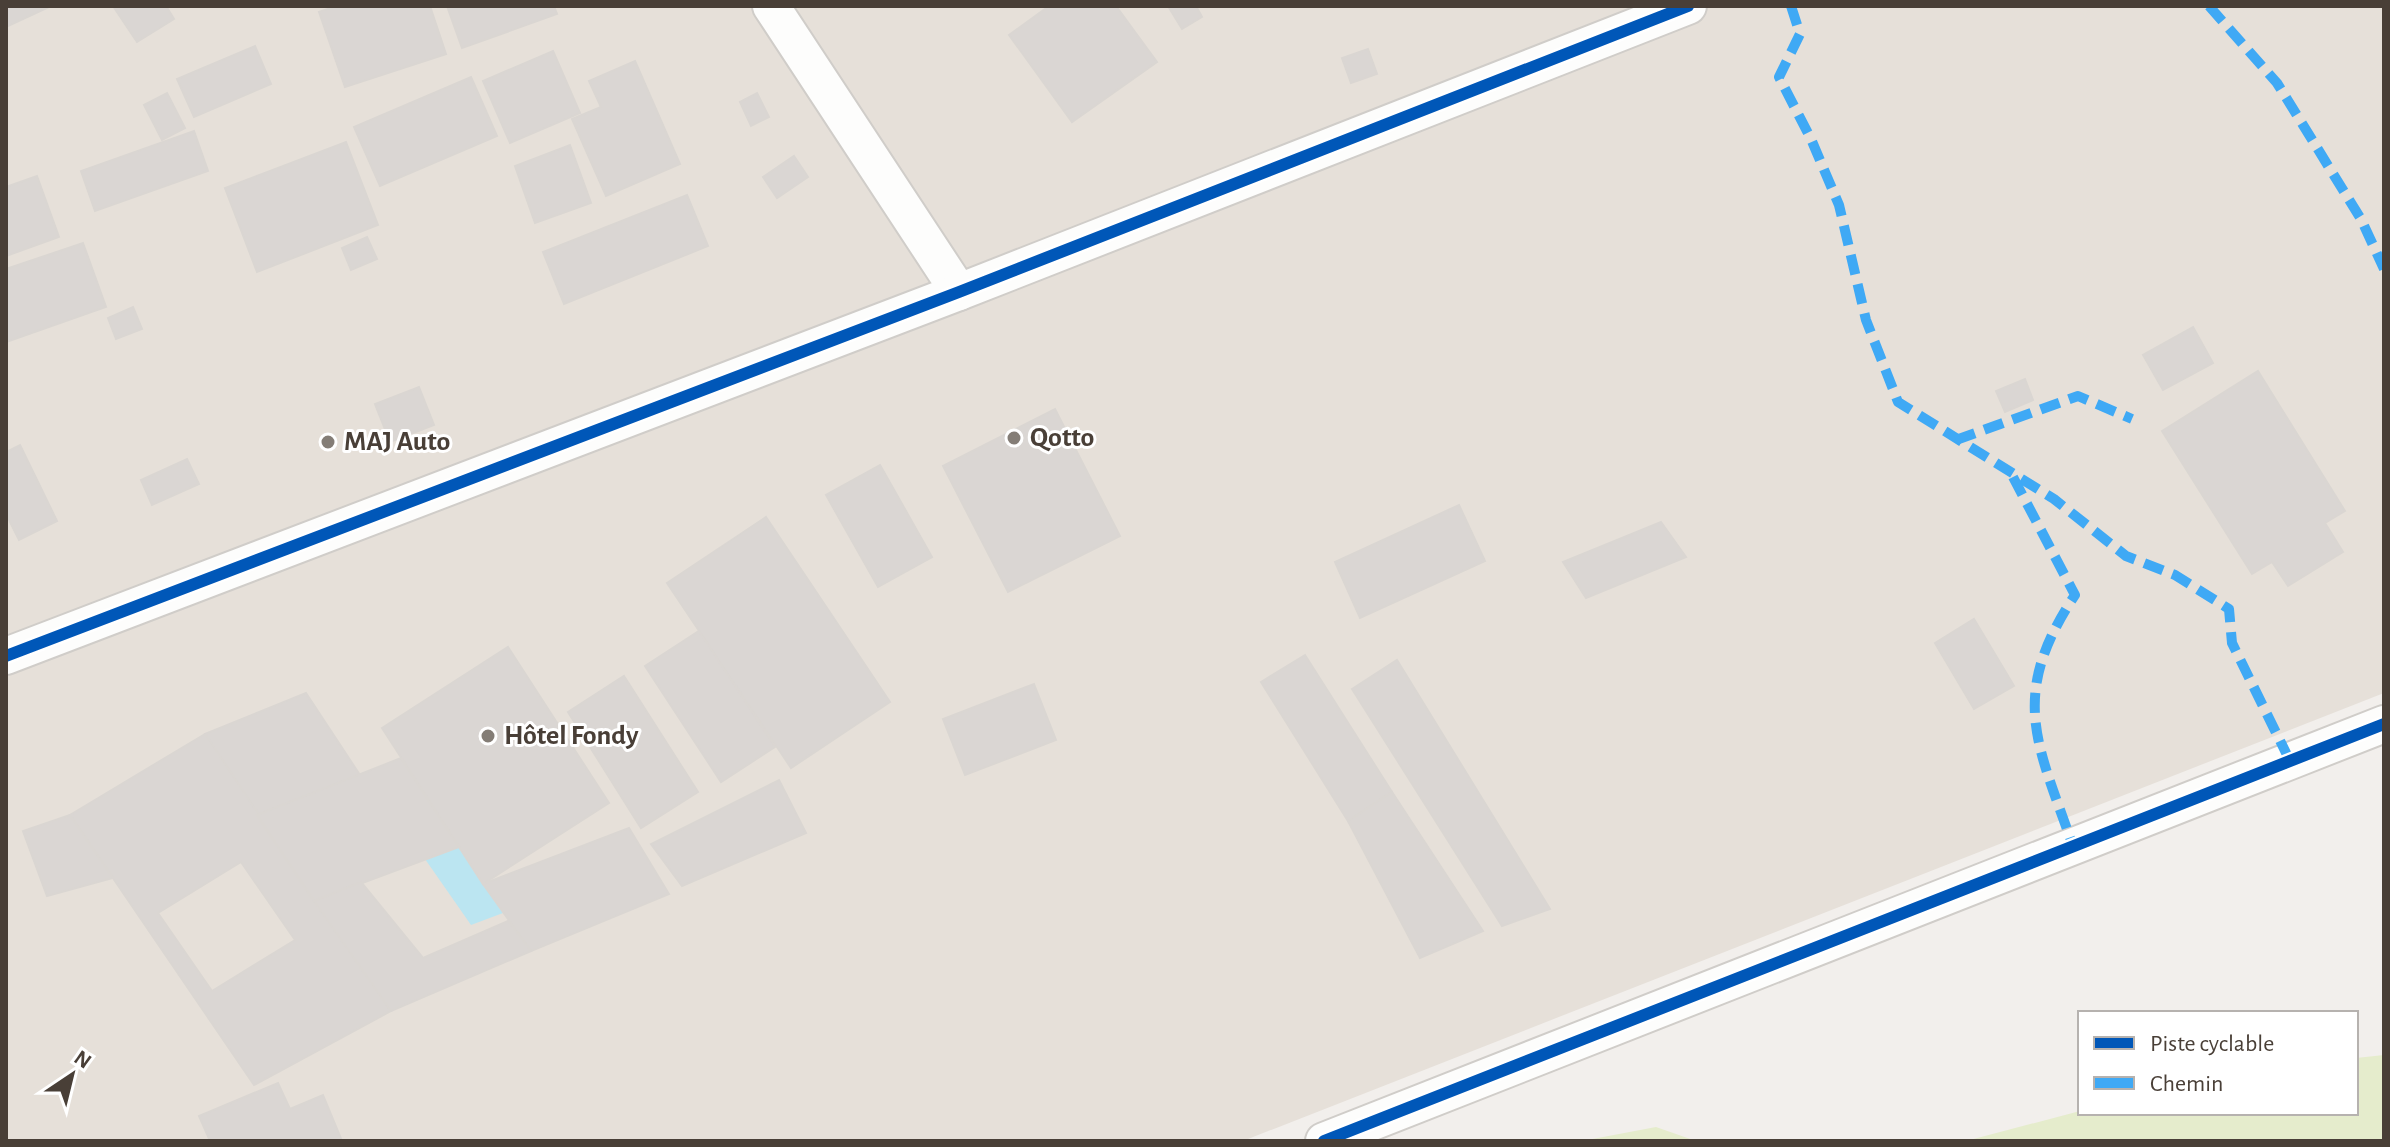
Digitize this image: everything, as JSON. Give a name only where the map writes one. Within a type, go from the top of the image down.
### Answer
[{"type":"street","points":[[771,6],[959,292]]},
{"type":"street","points":[[6,656],[959,292],[1688,6]]},
{"type":"street","points":[[1324,1141],[2384,724]]},
{"type":"shaded area","points":[[6,6],[2384,6],[2384,693],[1243,1141],[6,1141]]},
{"type":"green space","points":[[2384,1055],[2384,1141],[1966,1141],[2078,1112],[2078,1115],[2358,1115],[2358,1058]]},
{"type":"green space","points":[[1656,1127],[1696,1141],[1582,1141]]},
{"type":"water","points":[[459,847],[503,913],[471,925],[425,859]]},
{"type":"building","points":[[6,6],[51,6],[6,27]]},
{"type":"building","points":[[113,6],[166,6],[174,19],[137,42]]},
{"type":"building","points":[[337,6],[430,6],[446,54],[345,87],[319,12]]},
{"type":"building","points":[[447,6],[554,6],[557,14],[462,48]]},
{"type":"building","points":[[1049,6],[1116,6],[1157,62],[1072,122],[1009,35]]},
{"type":"building","points":[[1168,6],[1196,6],[1202,17],[1182,29]]},
{"type":"building","points":[[255,46],[271,84],[194,117],[177,79]]},
{"type":"building","points":[[1368,49],[1377,74],[1351,83],[1342,58]]},
{"type":"building","points":[[553,51],[580,113],[510,143],[483,81]]},
{"type":"building","points":[[635,61],[680,164],[606,196],[572,119],[601,107],[589,81]]},
{"type":"building","points":[[471,77],[497,136],[380,186],[354,127]]},
{"type":"building","points":[[167,93],[185,128],[162,140],[144,105]]},
{"type":"building","points":[[757,93],[769,117],[751,126],[740,102]]},
{"type":"building","points":[[194,131],[208,171],[95,211],[81,171]]},
{"type":"building","points":[[346,142],[378,225],[257,272],[225,188]]},
{"type":"building","points":[[570,145],[591,203],[535,223],[515,166]]},
{"type":"building","points":[[794,156],[808,177],[777,198],[763,177]]},
{"type":"building","points":[[37,176],[59,237],[6,256],[6,187]]},
{"type":"building","points":[[687,195],[708,246],[564,304],[543,252]]},
{"type":"building","points":[[367,237],[377,259],[351,270],[342,248]]},
{"type":"building","points":[[83,243],[106,307],[6,342],[6,269]]},
{"type":"building","points":[[133,307],[142,329],[116,339],[108,318]]},
{"type":"building","points":[[2193,327],[2213,363],[2163,390],[2143,355]]},
{"type":"building","points":[[2258,371],[2345,511],[2325,523],[2343,552],[2288,586],[2272,562],[2252,574],[2162,431]]},
{"type":"building","points":[[2025,379],[2033,400],[2005,412],[1996,391]]},
{"type":"building","points":[[419,387],[434,425],[390,442],[375,404]]},
{"type":"building","points":[[1055,409],[1120,536],[1008,592],[943,466]]},
{"type":"building","points":[[20,445],[57,521],[19,540],[6,514],[6,452]]},
{"type":"building","points":[[187,459],[199,484],[152,505],[141,480]]},
{"type":"building","points":[[880,465],[932,557],[878,587],[826,495]]},
{"type":"building","points":[[1459,505],[1485,561],[1360,618],[1335,562]]},
{"type":"building","points":[[766,517],[890,702],[791,768],[667,583]]},
{"type":"building","points":[[1661,522],[1686,557],[1586,598],[1563,562]]},
{"type":"building","points":[[1974,619],[2014,686],[1974,709],[1935,643]]},
{"type":"building","points":[[699,631],[775,747],[721,782],[645,666]]},
{"type":"building","points":[[508,647],[609,803],[483,884],[382,728]]},
{"type":"building","points":[[1305,655],[1392,792],[1348,821],[1261,682]]},
{"type":"building","points":[[1397,660],[1550,909],[1502,926],[1352,689]]},
{"type":"building","points":[[624,676],[698,792],[641,828],[568,712]]},
{"type":"building","points":[[1034,684],[1056,740],[965,775],[943,719]]},
{"type":"building","points":[[306,693],[360,775],[257,815],[205,734]]},
{"type":"building","points":[[205,734],[391,1011],[254,1085],[70,815]],"holes":[[[241,862],[295,940],[212,991],[158,913]]]},
{"type":"building","points":[[401,758],[459,847],[314,901],[257,815]]},
{"type":"building","points":[[779,780],[806,833],[682,886],[651,844]]},
{"type":"building","points":[[1392,792],[1483,931],[1420,958],[1348,821]]},
{"type":"building","points":[[70,815],[113,878],[47,896],[23,831]]},
{"type":"building","points":[[629,828],[669,894],[531,951],[483,884]]},
{"type":"building","points":[[361,882],[423,958],[508,921],[531,951],[391,1011],[314,901]]},
{"type":"building","points":[[278,1083],[290,1109],[323,1095],[342,1141],[210,1141],[199,1116]]},
{"type":"marked path","points":[[1791,6],[1800,34],[1779,77],[1811,139],[1839,205],[1866,320],[1898,402],[2054,499],[2126,556],[2175,575],[2229,609],[2232,643],[2290,761]]},
{"type":"marked path","points":[[2209,6],[2277,83],[2361,219],[2384,269]]},
{"type":"marked path","points":[[1956,440],[2078,396],[2132,419]]},
{"type":"marked path","points":[[2013,477],[2075,595],[2054,631],[2041,662],[2035,692],[2035,720],[2040,748],[2073,846]]},
{"type":"cycle path","points":[[6,656],[959,292],[1688,6]]},
{"type":"cycle path","points":[[1324,1141],[2384,724]]},
{"type":"place","name":"Qotto","points":[[1014,438]]},
{"type":"place","name":"MAJ Auto","points":[[328,442]]},
{"type":"place","name":"Hôtel Fondy","points":[[488,736]]}]
